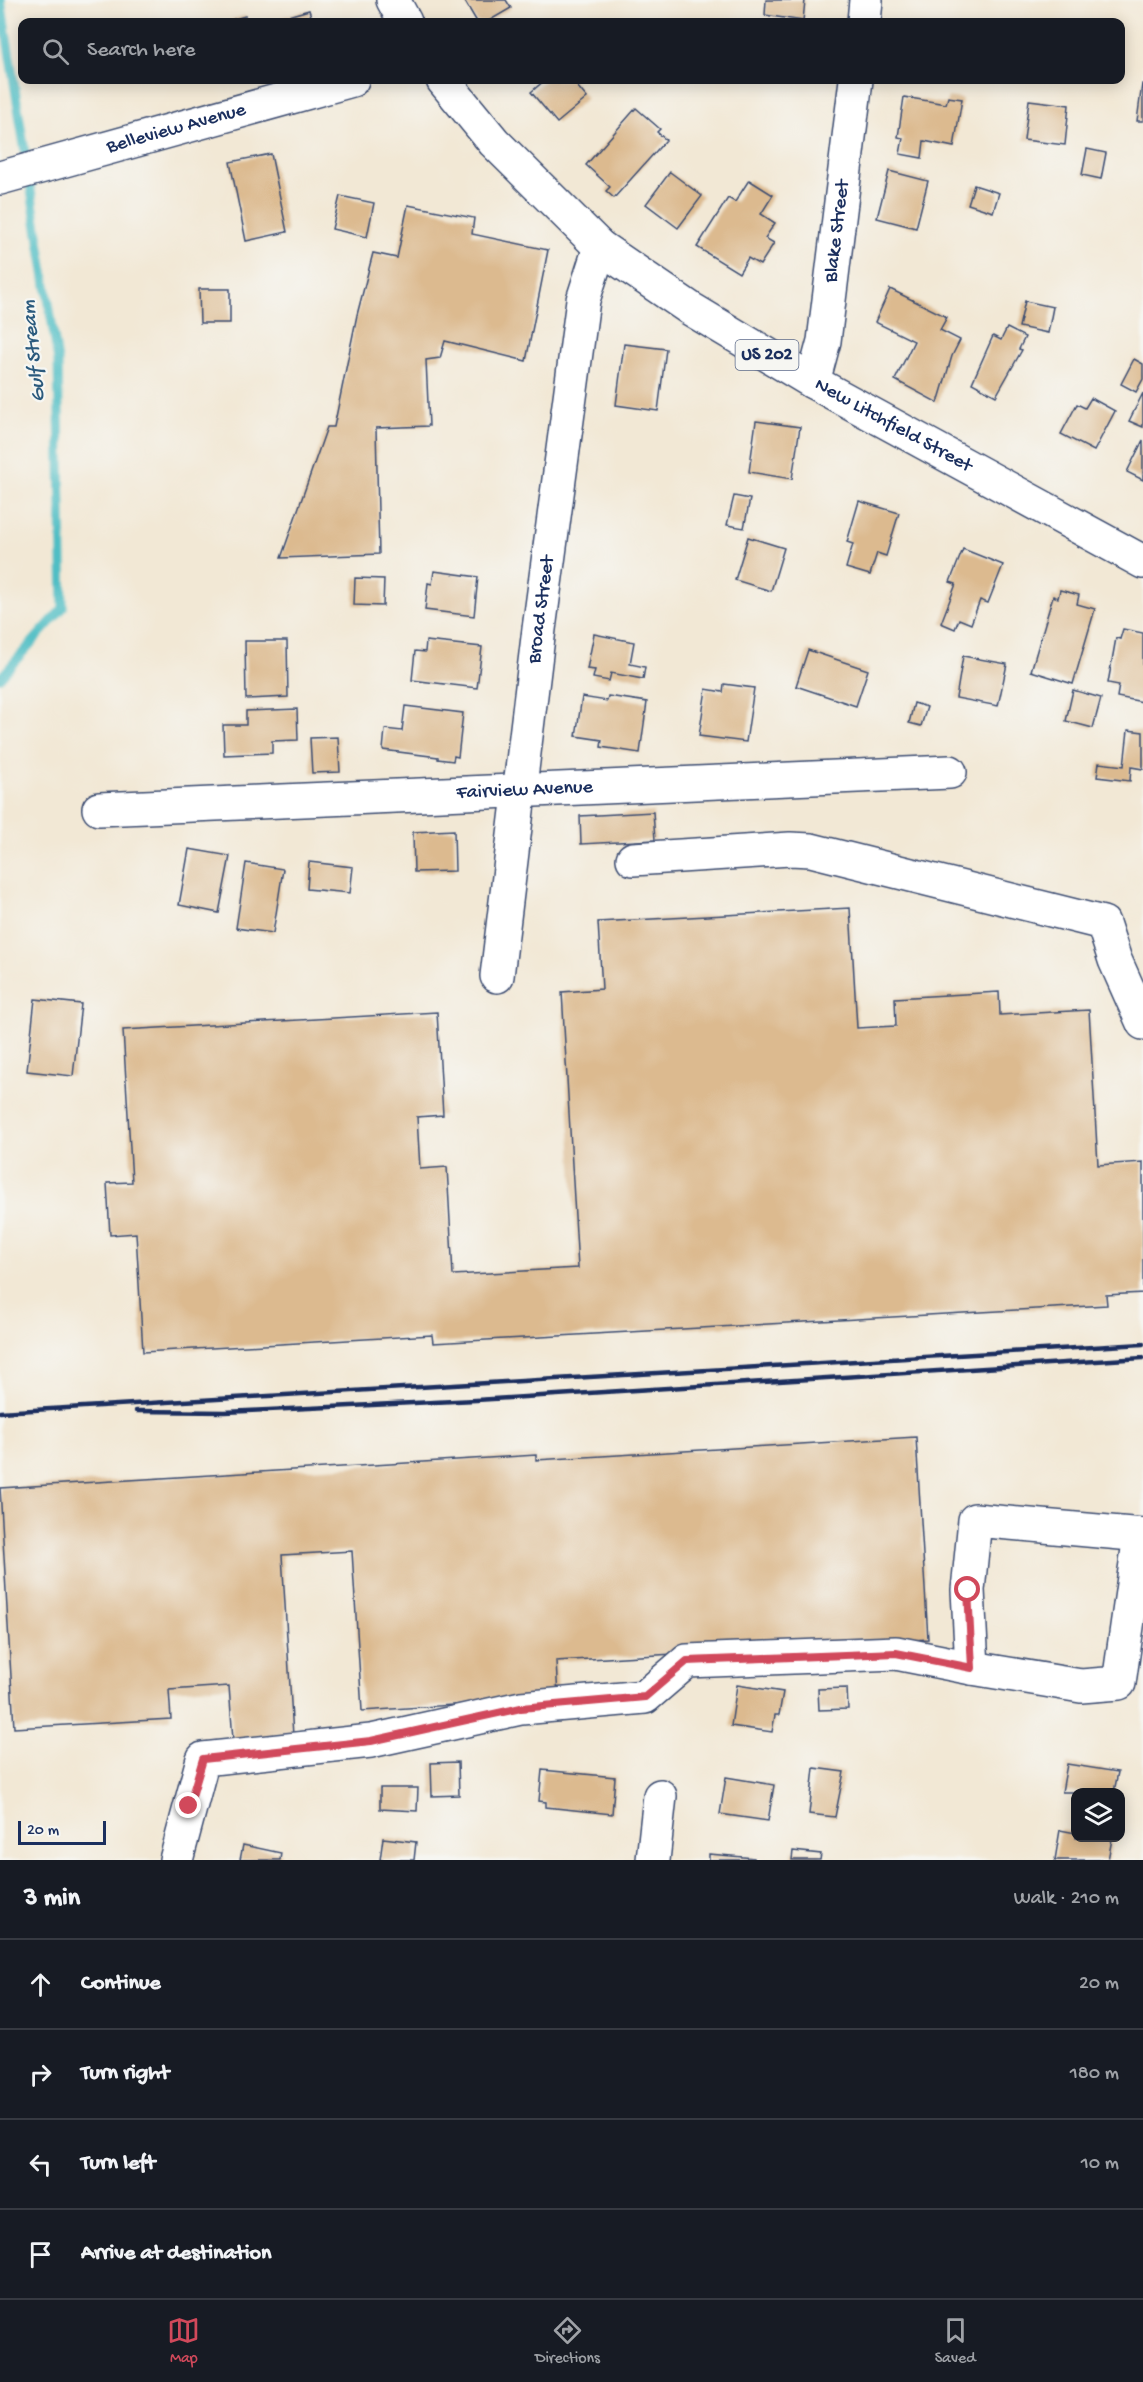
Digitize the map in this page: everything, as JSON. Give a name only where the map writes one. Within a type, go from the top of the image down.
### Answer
[{"type":"main road","points":[[393,0],[403,18]]},
{"type":"main road","points":[[864,18],[866,0]]},
{"type":"main road","name":"Belleview Avenue","points":[[0,178],[337,84]]},
{"type":"main road","name":"New Litchfield Street","points":[[446,84],[494,142],[600,248],[691,309],[813,382],[1143,562]]},
{"type":"main road","name":"Blake Street","points":[[813,382],[824,341],[856,84]]},
{"type":"main road","name":"Broad Street","points":[[497,976],[539,628],[583,300],[600,248]]},
{"type":"main road","name":"Fairview Avenue","points":[[99,809],[950,772]]},
{"type":"main road","points":[[633,859],[790,849],[811,850],[1103,923],[1115,960],[1143,1023]]},
{"type":"main road","points":[[176,1860],[203,1759],[371,1741],[521,1708],[645,1697],[687,1661],[896,1653],[972,1668],[1081,1686],[1119,1683],[1142,1535],[975,1520],[968,1590],[972,1668]]},
{"type":"main road","points":[[653,1860],[660,1796]]},
{"type":"building","points":[[464,0],[506,0],[511,8],[494,18],[475,18]]},
{"type":"building","points":[[766,0],[805,0],[803,18],[765,15]]},
{"type":"building","points":[[309,10],[312,18],[281,18]]},
{"type":"building","points":[[540,84],[575,84],[587,98],[557,123],[531,92]]},
{"type":"building","points":[[1142,84],[1143,121],[1137,121]]},
{"type":"building","points":[[904,97],[946,104],[948,97],[962,99],[954,147],[924,141],[922,158],[900,154],[903,138],[898,137]]},
{"type":"building","points":[[1029,100],[1069,105],[1065,145],[1024,140]]},
{"type":"building","points":[[636,108],[660,129],[657,132],[666,140],[614,198],[606,191],[610,187],[586,165]]},
{"type":"building","points":[[1087,149],[1106,153],[1101,179],[1082,175]]},
{"type":"building","points":[[271,154],[287,232],[246,241],[230,162]]},
{"type":"building","points":[[889,171],[928,181],[916,228],[877,218]]},
{"type":"building","points":[[670,172],[702,196],[678,228],[646,204]]},
{"type":"building","points":[[749,180],[773,195],[761,214],[775,223],[765,238],[774,243],[760,265],[748,258],[739,273],[697,247],[728,198],[735,202]]},
{"type":"building","points":[[974,185],[999,193],[993,212],[968,204]]},
{"type":"building","points":[[340,196],[374,203],[367,237],[332,229]]},
{"type":"building","points":[[408,205],[474,218],[472,234],[548,250],[526,361],[445,341],[440,358],[426,360],[429,426],[376,428],[379,554],[281,558],[327,427],[334,427],[357,315],[373,253],[397,258]]},
{"type":"building","points":[[199,289],[230,289],[230,323],[200,323]]},
{"type":"building","points":[[890,289],[947,317],[940,330],[960,340],[952,356],[938,403],[895,380],[914,341],[875,322]]},
{"type":"building","points":[[1025,301],[1053,307],[1048,333],[1019,327]]},
{"type":"building","points":[[1007,328],[1025,337],[1019,349],[1022,350],[996,396],[972,383],[993,336],[1001,340]]},
{"type":"building","points":[[624,344],[666,349],[658,411],[616,405]]},
{"type":"building","points":[[1134,359],[1143,364],[1143,379],[1136,392],[1121,384]]},
{"type":"building","points":[[1143,393],[1143,427],[1129,421]]},
{"type":"building","points":[[1091,398],[1115,411],[1094,451],[1061,434],[1077,404],[1085,408]]},
{"type":"building","points":[[756,421],[800,427],[792,479],[749,472]]},
{"type":"building","points":[[1143,440],[1143,480],[1127,472]]},
{"type":"building","points":[[734,496],[750,499],[744,528],[727,525]]},
{"type":"building","points":[[859,501],[899,513],[886,556],[877,553],[870,575],[846,568],[853,544],[847,542]]},
{"type":"building","points":[[748,537],[784,548],[771,591],[735,580]]},
{"type":"building","points":[[963,549],[1003,565],[988,603],[980,600],[971,624],[959,619],[955,629],[941,623],[956,584],[950,582]]},
{"type":"building","points":[[434,571],[478,577],[474,616],[425,610],[428,583],[432,584]]},
{"type":"building","points":[[355,578],[384,579],[383,606],[354,605]]},
{"type":"building","points":[[1060,590],[1079,595],[1077,604],[1095,609],[1073,684],[1031,671],[1053,596],[1058,598]]},
{"type":"building","points":[[1123,629],[1143,633],[1143,702],[1117,697],[1119,685],[1108,683],[1116,638],[1120,639]]},
{"type":"building","points":[[594,634],[634,642],[630,664],[645,667],[643,679],[611,673],[609,681],[593,678],[595,670],[587,669]]},
{"type":"building","points":[[245,641],[287,641],[288,697],[246,699]]},
{"type":"building","points":[[426,641],[482,647],[477,688],[412,680],[415,651],[425,652]]},
{"type":"building","points":[[808,650],[868,670],[856,706],[796,686]]},
{"type":"building","points":[[963,656],[1007,664],[998,706],[956,698]]},
{"type":"building","points":[[724,684],[754,688],[746,742],[699,736],[706,689],[723,692]]},
{"type":"building","points":[[1073,690],[1101,698],[1093,728],[1066,721]]},
{"type":"building","points":[[608,696],[647,702],[640,753],[601,747],[602,740],[576,736],[582,697],[607,701]]},
{"type":"building","points":[[914,703],[927,707],[921,726],[909,723]]},
{"type":"building","points":[[405,706],[463,713],[458,757],[454,756],[453,761],[383,750],[385,729],[402,731]]},
{"type":"building","points":[[297,709],[298,740],[272,741],[272,753],[224,755],[223,725],[246,725],[246,711]]},
{"type":"building","points":[[1128,730],[1143,732],[1143,769],[1131,767],[1130,781],[1097,777],[1099,763],[1124,766]]},
{"type":"building","points":[[338,737],[340,772],[312,773],[310,738]]},
{"type":"building","points":[[653,812],[655,840],[581,844],[580,816]]},
{"type":"building","points":[[454,830],[455,871],[414,872],[413,832]]},
{"type":"building","points":[[189,849],[230,856],[219,913],[179,905]]},
{"type":"building","points":[[309,862],[353,867],[350,893],[307,889]]},
{"type":"building","points":[[246,863],[283,869],[273,933],[236,928]]},
{"type":"building","points":[[850,908],[857,1028],[896,1026],[895,998],[999,992],[1000,1015],[1089,1010],[1098,1165],[1143,1162],[1143,1293],[1106,1295],[1107,1305],[433,1343],[432,1335],[143,1352],[136,1233],[110,1235],[107,1183],[132,1182],[123,1030],[437,1012],[443,1115],[417,1117],[420,1169],[447,1167],[453,1275],[578,1268],[562,992],[602,989],[598,922]]},
{"type":"building","points":[[35,999],[81,1004],[73,1076],[27,1071]]},
{"type":"building","points":[[916,1437],[928,1639],[556,1661],[558,1698],[362,1711],[352,1551],[282,1555],[293,1736],[233,1740],[229,1686],[169,1690],[171,1719],[14,1728],[0,1488],[536,1455],[536,1460]]},
{"type":"building","points":[[737,1685],[783,1692],[779,1715],[775,1715],[772,1732],[731,1726]]},
{"type":"building","points":[[847,1688],[848,1709],[819,1710],[818,1689]]},
{"type":"building","points":[[458,1762],[459,1795],[432,1796],[431,1763]]},
{"type":"building","points":[[1067,1764],[1118,1772],[1115,1788],[1071,1788],[1071,1792],[1062,1792]]},
{"type":"building","points":[[814,1768],[844,1772],[835,1817],[809,1814]]},
{"type":"building","points":[[542,1770],[615,1777],[612,1814],[546,1807],[546,1802],[539,1801]]},
{"type":"building","points":[[726,1777],[774,1785],[768,1821],[720,1814]]},
{"type":"building","points":[[380,1788],[418,1788],[417,1811],[380,1809]]},
{"type":"building","points":[[1060,1830],[1071,1832],[1071,1842],[1111,1842],[1108,1860],[1055,1860]]},
{"type":"building","points":[[383,1838],[416,1842],[414,1860],[380,1860]]},
{"type":"building","points":[[243,1845],[281,1853],[280,1860],[240,1860]]},
{"type":"building","points":[[793,1851],[821,1854],[820,1860],[792,1860]]},
{"type":"building","points":[[709,1854],[754,1858],[754,1860],[709,1860]]},
{"type":"waterway","name":"Gulf Stream","points":[[0,678],[63,608],[58,361],[1,0]]},
{"type":"railway","points":[[0,1412],[1143,1344]]},
{"type":"railway","points":[[136,1411],[225,1412],[476,1400],[1143,1358]]},
{"type":"route","points":[[189,1806],[203,1759],[371,1741],[521,1708],[645,1697],[687,1661],[896,1653],[972,1668],[968,1590]]}]
